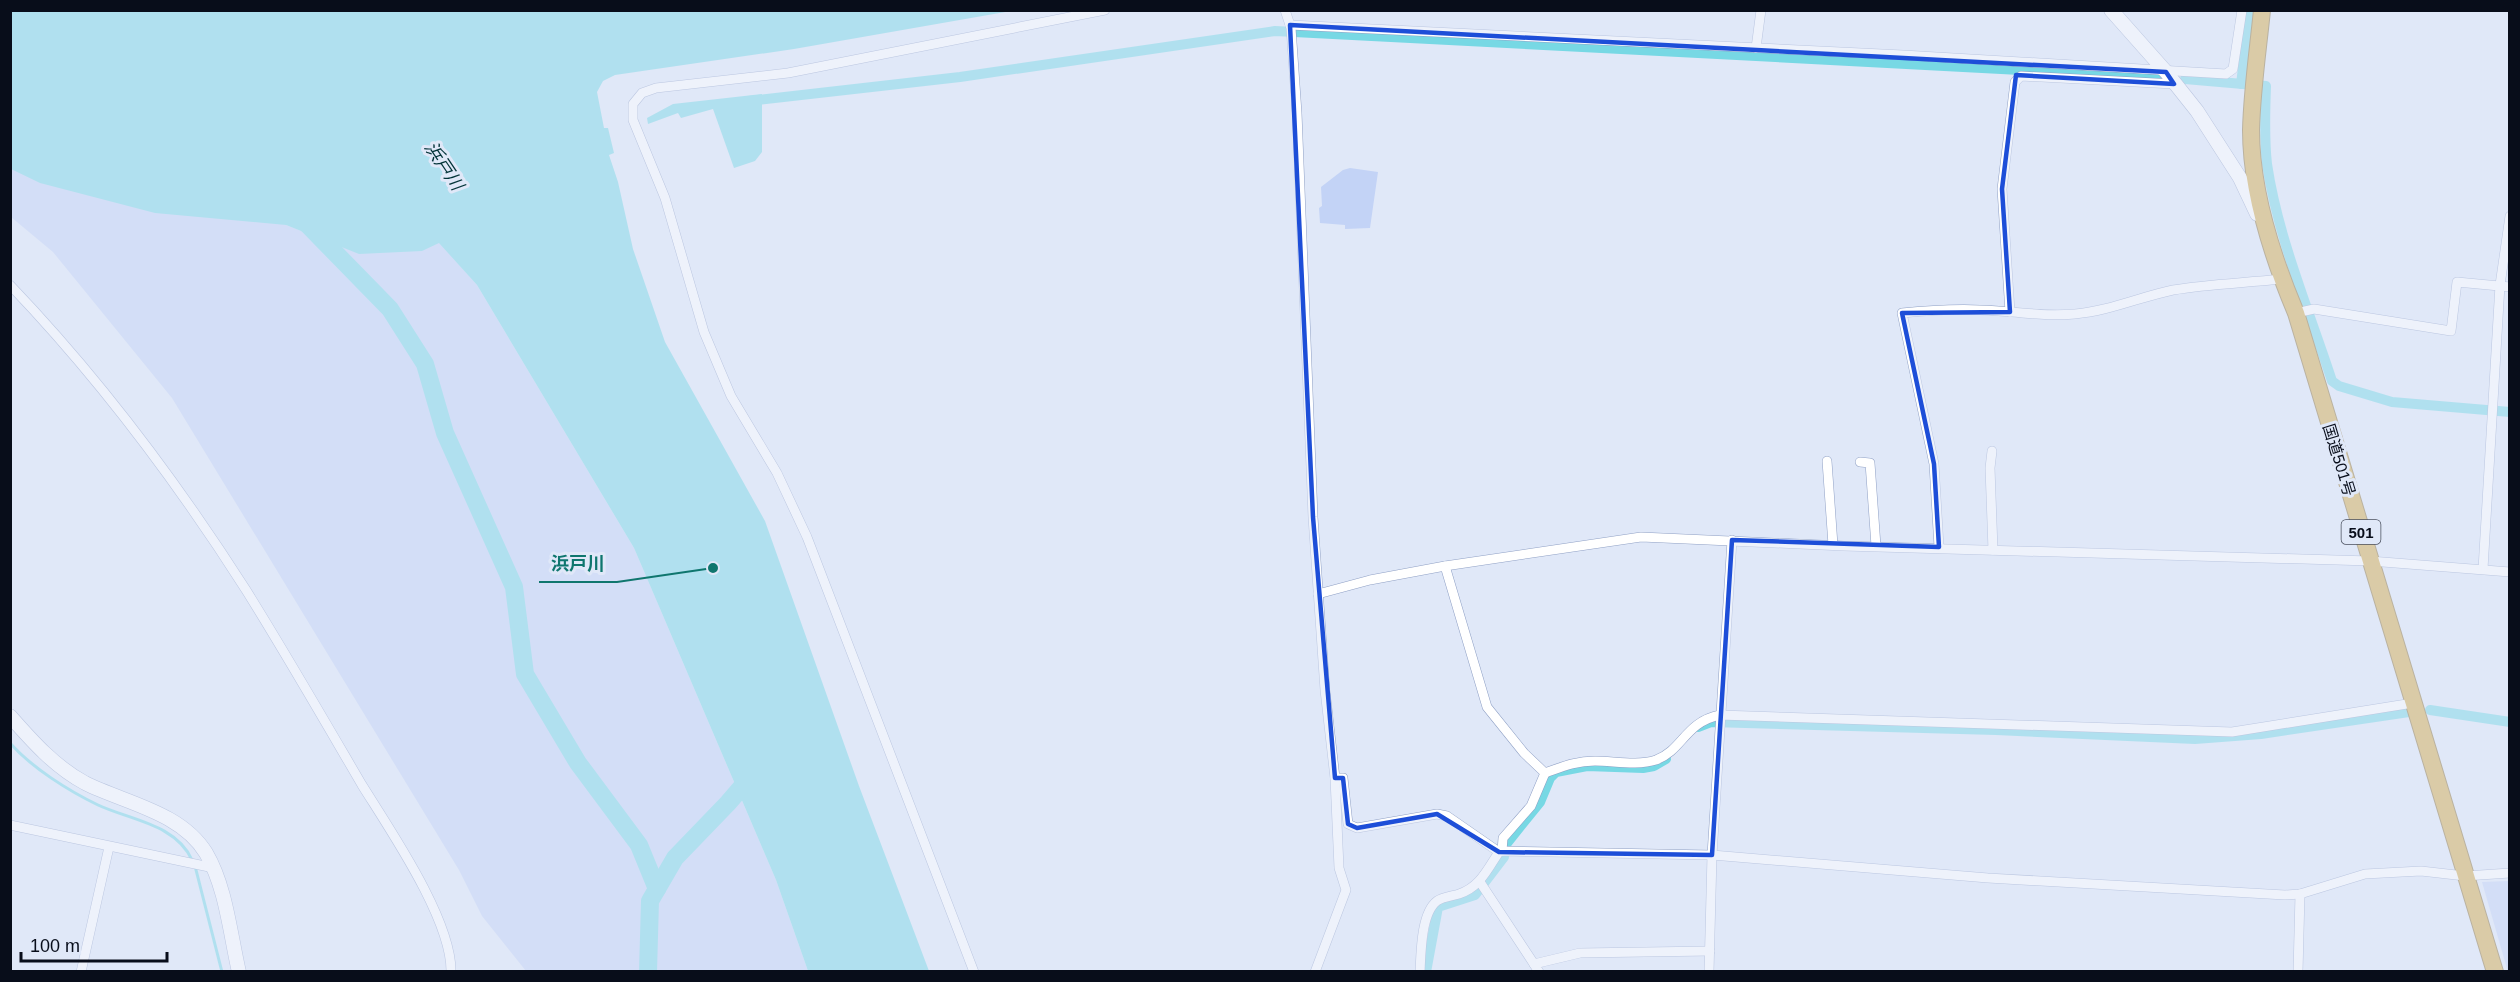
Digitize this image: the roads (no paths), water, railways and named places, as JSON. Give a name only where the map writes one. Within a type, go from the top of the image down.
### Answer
[{"type":"highway","name":"国道501号","points":[[2262,10],[2251,132],[2255,179],[2281,279],[2300,312],[2370,561],[2495,972]]},
{"type":"street","points":[[974,972],[832,597],[807,537],[777,473],[731,396],[704,332],[665,198],[633,120],[633,104],[642,93],[656,88],[788,73],[1105,10]]},
{"type":"street","points":[[1285,10],[1291,30],[1297,113],[1307,408],[1318,594],[1335,778],[1339,868],[1346,894],[1315,972]]},
{"type":"street","points":[[1756,48],[1761,10]]},
{"type":"street","points":[[2111,10],[2197,111],[2240,178],[2270,240]]},
{"type":"street","points":[[1291,30],[1756,48],[2226,74],[2233,69],[2242,10]]},
{"type":"street","points":[[2010,312],[2002,189],[2015,82],[2021,76],[2174,84]]},
{"type":"street","points":[[2483,569],[2491,415],[2510,216]]},
{"type":"street","points":[[1939,547],[1934,464],[1902,313],[1926,310],[2010,312],[2043,316],[2090,313],[2142,297],[2175,290],[2281,279]]},
{"type":"street","points":[[2300,312],[2314,309],[2451,331],[2457,282],[2505,286]]},
{"type":"street","points":[[10,285],[57,334],[97,384],[173,483],[247,592],[397,842],[425,894],[444,932],[451,972]]},
{"type":"street","points":[[1992,451],[1990,468],[1994,550]]},
{"type":"street","points":[[1827,461],[1833,545]]},
{"type":"street","points":[[1860,462],[1870,463],[1876,546]]},
{"type":"street","points":[[1318,594],[1370,580],[1445,566],[1641,537],[2370,561],[2510,572]]},
{"type":"street","points":[[1709,972],[1712,855],[1732,540]]},
{"type":"street","points":[[1445,566],[1486,707],[1524,753],[1545,773]]},
{"type":"street","points":[[1420,972],[1423,932],[1432,907],[1437,900],[1483,884],[1501,851],[1503,838],[1531,806],[1545,773],[1570,763],[1593,761],[1635,763],[1656,759],[1673,748],[1688,730],[1704,718],[2232,732],[2413,704]]},
{"type":"street","points":[[10,716],[40,749],[66,771],[92,786],[177,824],[201,846],[207,868],[223,898],[239,972]]},
{"type":"street","points":[[1335,778],[1344,778],[1348,824],[1357,828],[1437,814],[1447,816],[1501,851],[1712,855],[1988,878],[2248,894],[2300,894],[2365,874],[2421,871],[2465,876],[2510,873]]},
{"type":"street","points":[[10,825],[207,868]]},
{"type":"street","points":[[81,972],[109,847]]},
{"type":"street","points":[[1483,884],[1537,968],[1580,953],[1710,951]]},
{"type":"street","points":[[2298,972],[2300,894]]},
{"type":"water","points":[[11,10],[1011,11],[794,49],[615,75],[603,81],[597,92],[604,128],[608,128],[614,153],[609,155],[618,182],[633,249],[665,342],[765,521],[859,786],[929,971],[808,971],[776,880],[634,548],[477,285],[439,243],[422,251],[359,254],[286,225],[155,213],[40,183],[11,169]]},
{"type":"water","points":[[762,94],[762,152],[755,161],[734,168],[713,109],[681,118],[678,113],[648,124],[647,118],[673,104]]},
{"type":"waterway","points":[[2241,84],[2250,10]]},
{"type":"waterway","points":[[749,101],[960,77],[1275,31],[2156,77]]},
{"type":"waterway","points":[[2185,79],[2266,86],[2265,144],[2272,192],[2286,246],[2332,381],[2339,386],[2392,402],[2510,412]]},
{"type":"waterway","points":[[307,224],[390,309],[425,364],[445,433],[514,587],[525,674],[578,763],[639,845],[657,889]]},
{"type":"waterway","points":[[2430,710],[2510,722]]},
{"type":"waterway","points":[[1698,727],[1711,722],[1996,730],[2195,739],[2261,734],[2409,712]]},
{"type":"waterway","points":[[10,743],[40,770],[75,793],[98,805],[151,825],[175,838],[192,860]]},
{"type":"waterway","points":[[1507,843],[1540,802],[1550,778],[1556,772],[1587,766],[1643,768],[1654,766],[1666,759]]},
{"type":"waterway","points":[[648,972],[650,901],[675,858],[753,774]]},
{"type":"waterway","points":[[1426,972],[1438,907],[1475,895],[1504,857]]},
{"type":"waterway","points":[[195,866],[222,972]]},
{"type":"place","name":"浜戸川","points":[[713,568]]}]
